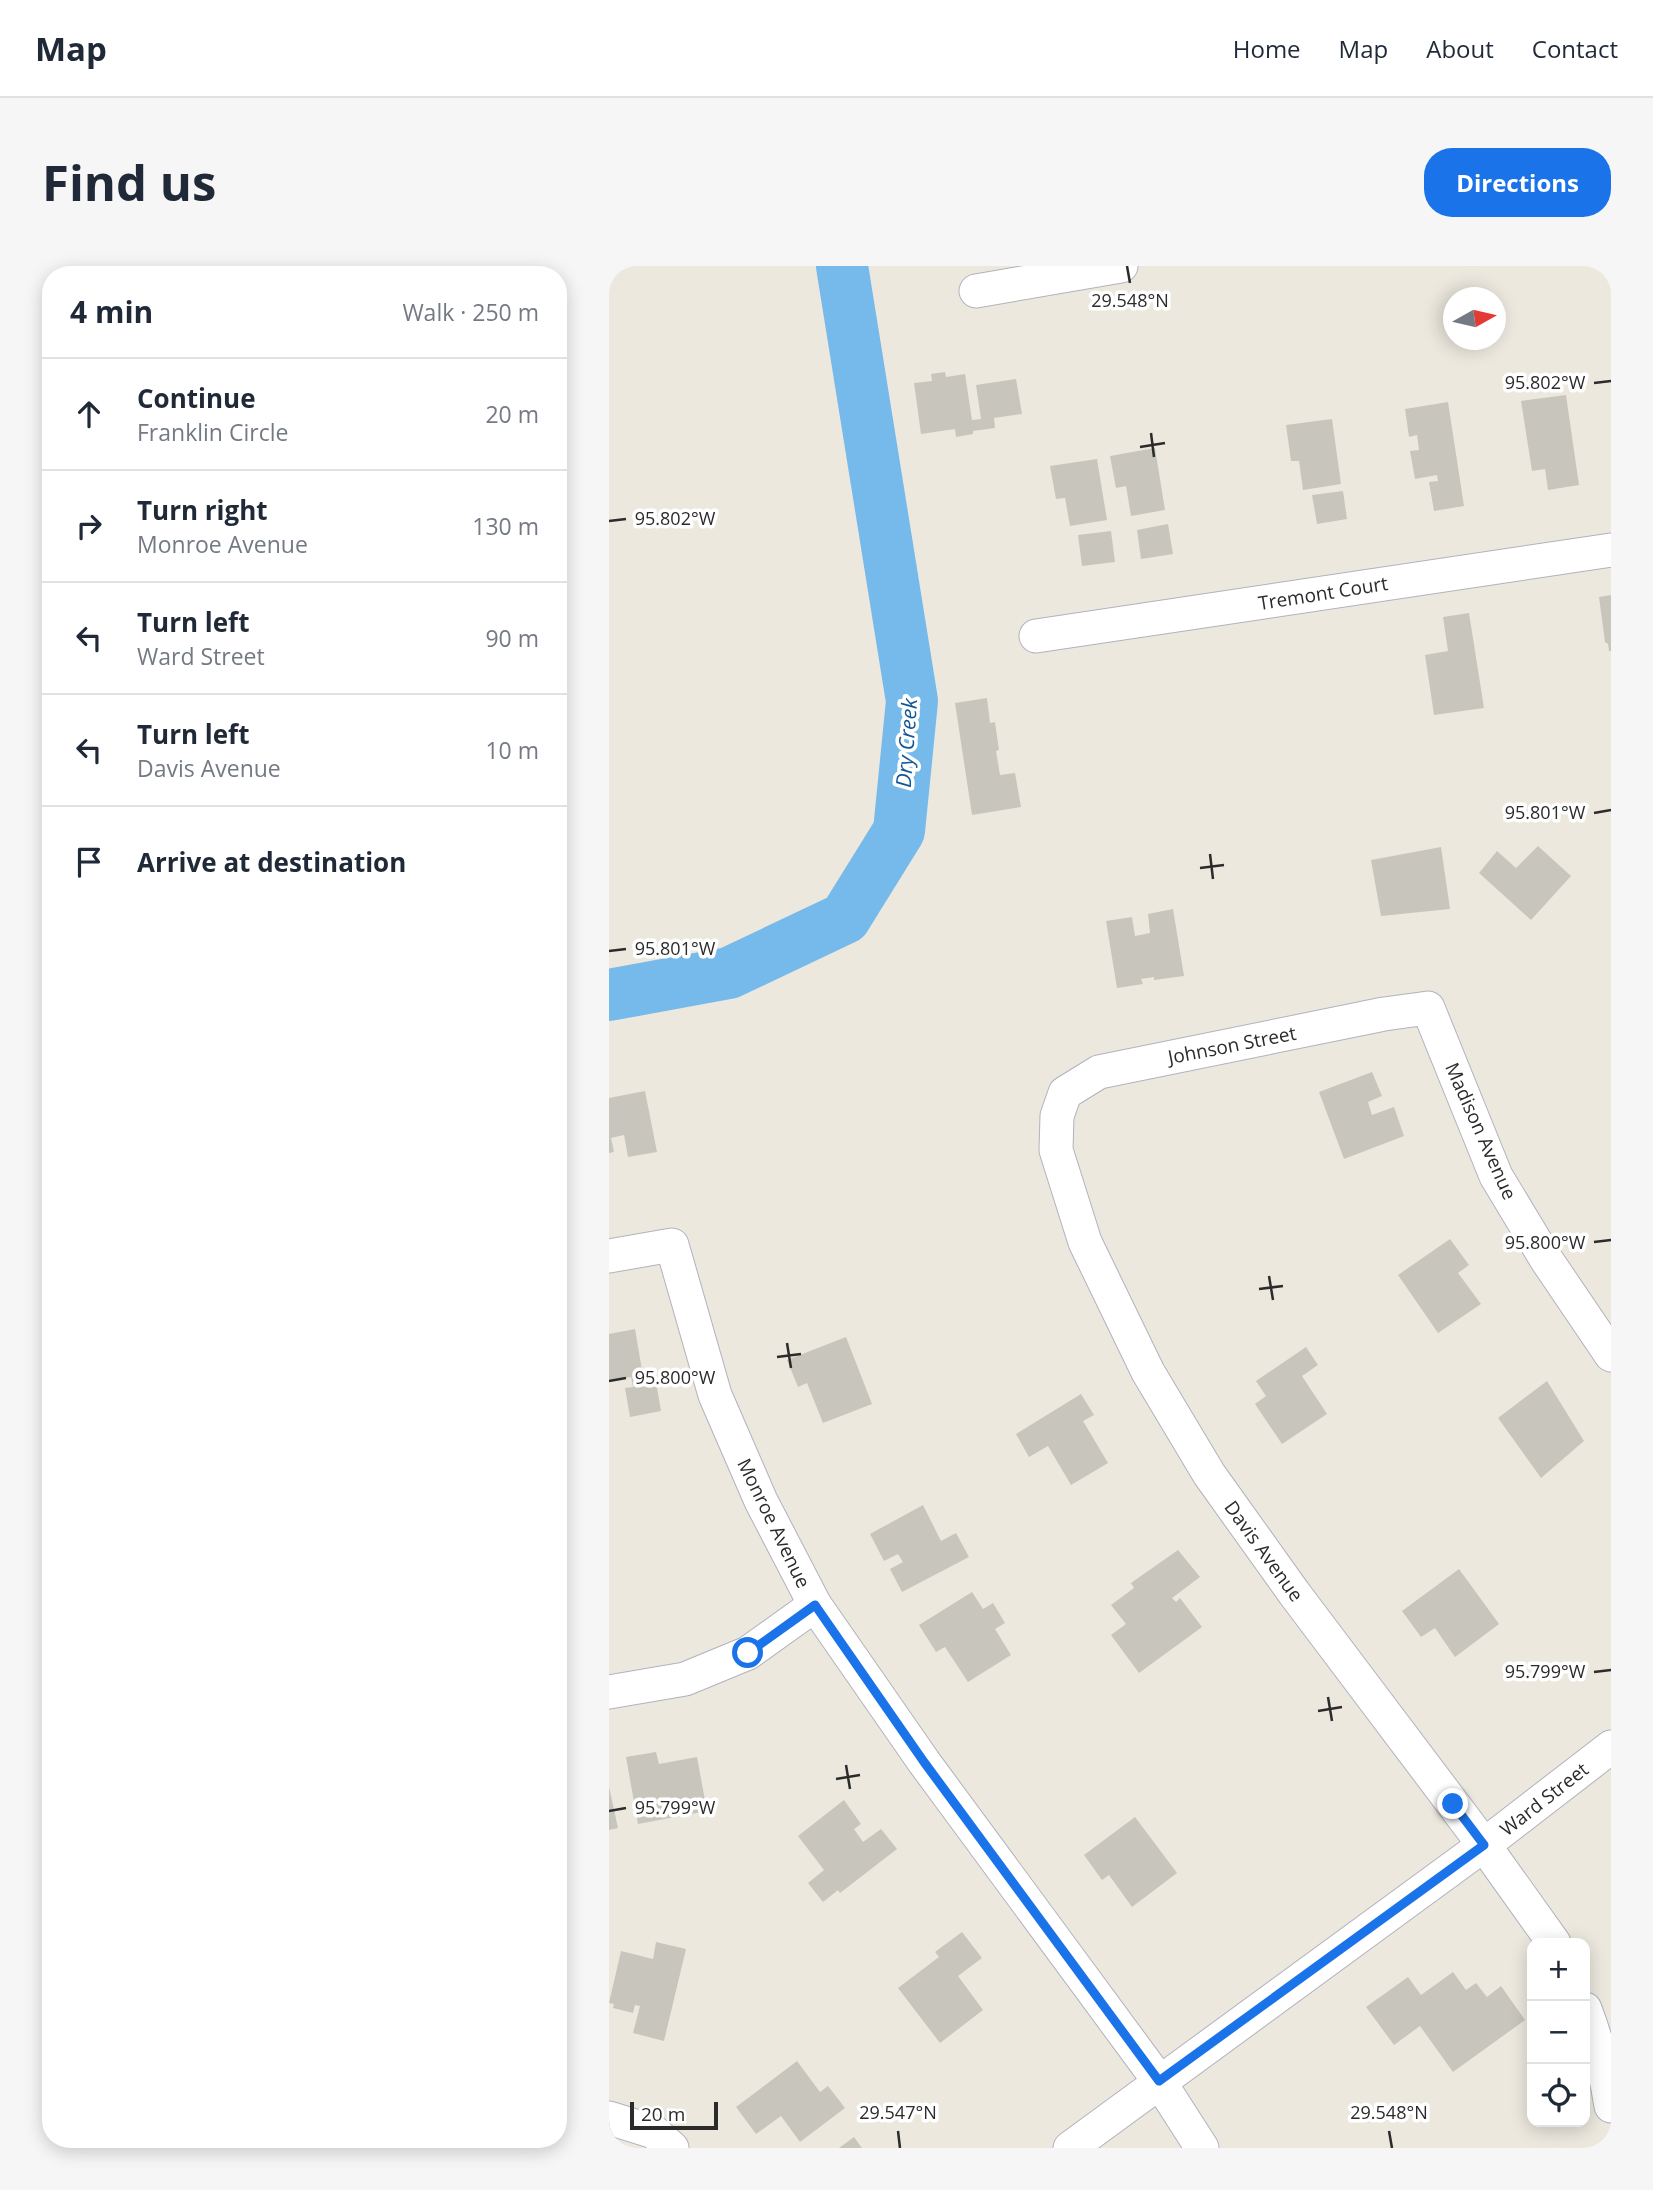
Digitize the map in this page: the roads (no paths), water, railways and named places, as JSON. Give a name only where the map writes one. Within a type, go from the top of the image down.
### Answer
[{"type":"street","points":[[975,291],[1121,266]]},
{"type":"street","name":"Tremont Court","points":[[1036,636],[1611,550]]},
{"type":"street","name":"Johnson Street","points":[[1057,1116],[1065,1093],[1099,1072],[1384,1014],[1428,1008]]},
{"type":"street","name":"Madison Avenue","points":[[1428,1008],[1496,1176],[1546,1259],[1611,1354]]},
{"type":"street","name":"Davis Avenue","points":[[1057,1116],[1056,1150],[1085,1242],[1148,1372],[1209,1474],[1550,1938]]},
{"type":"street","name":"Monroe Avenue","points":[[609,1256],[672,1245],[715,1395],[761,1501],[815,1605],[924,1762],[1159,2081],[1202,2148]]},
{"type":"street","points":[[609,1692],[685,1679],[748,1653],[815,1605]]},
{"type":"street","name":"Ward Street","points":[[1070,2148],[1484,1845],[1611,1747]]},
{"type":"street","points":[[1590,2022],[1611,2106]]},
{"type":"street","points":[[609,2118],[654,2133],[671,2148]]},
{"type":"waterway","name":"Dry Creek","points":[[609,995],[729,973],[845,918],[899,831],[912,701],[842,266]]}]
